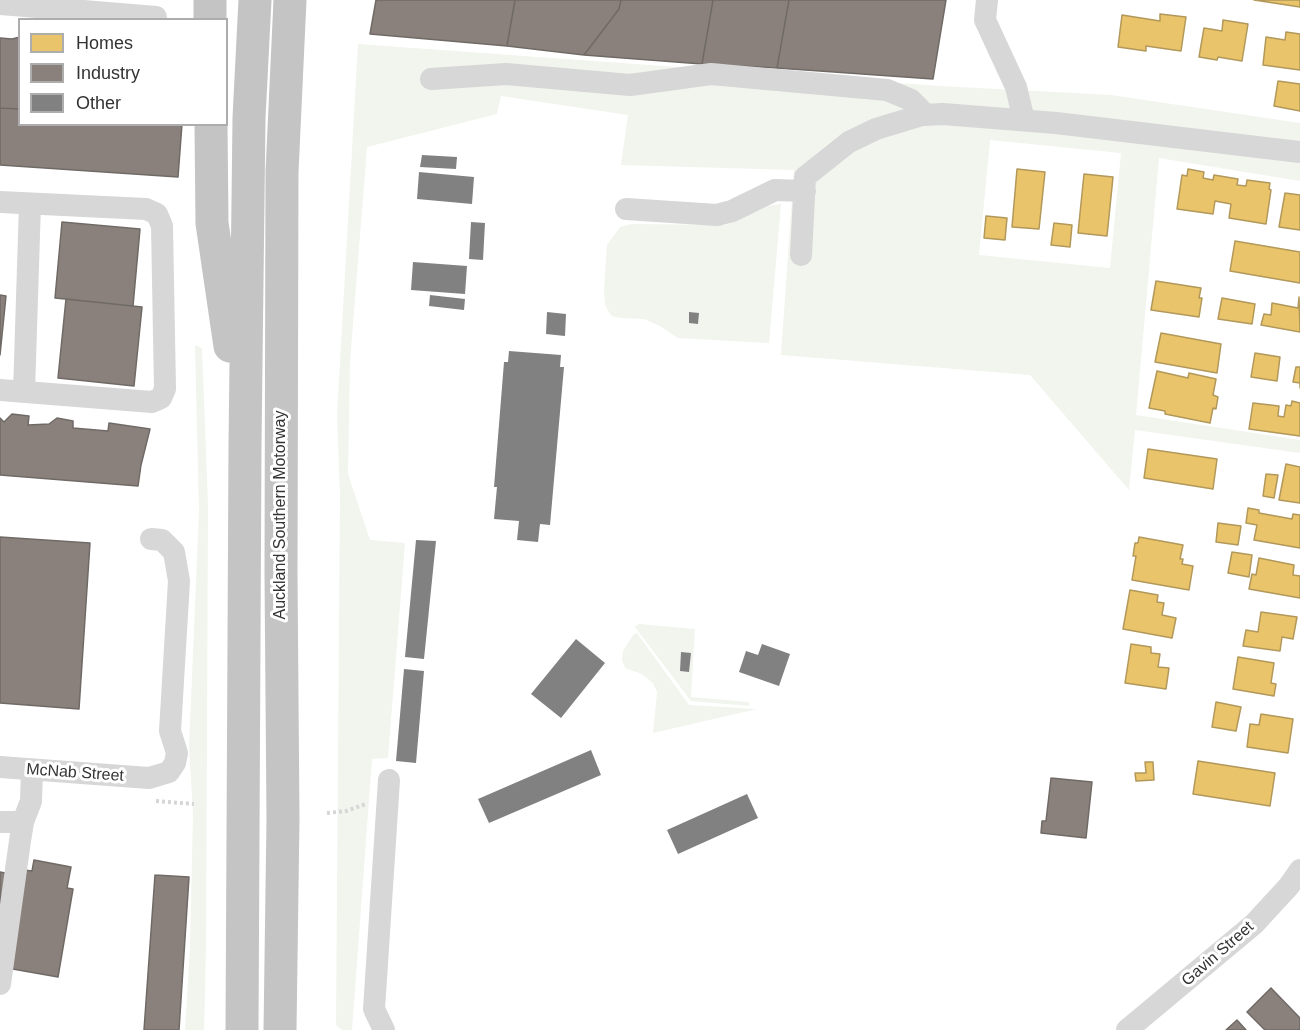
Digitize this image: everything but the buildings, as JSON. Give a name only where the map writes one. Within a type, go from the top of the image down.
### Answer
[{"type":"highway","points":[[210,0],[210,18]]},
{"type":"highway","points":[[242,1030],[249,118],[255,0]]},
{"type":"highway","name":"Auckland Southern Motorway","points":[[280,1030],[283,819],[282,172],[292,4]]},
{"type":"highway","points":[[211,126],[212,223],[245,446]]},
{"type":"street","points":[[987,0],[985,20],[1016,87],[1024,120]]},
{"type":"street","points":[[0,4],[156,17]]},
{"type":"street","points":[[431,79],[506,74],[630,85],[711,74],[887,90],[911,100],[926,115]]},
{"type":"street","points":[[801,255],[805,177],[849,142],[876,129],[926,115],[943,114],[1024,120],[1300,152]]},
{"type":"street","points":[[626,209],[717,215],[732,211],[776,190],[805,192]]},
{"type":"street","points":[[0,202],[146,208],[157,214],[162,226],[165,389],[161,398],[152,402],[0,390]]},
{"type":"street","points":[[24,392],[30,204]]},
{"type":"street","name":"McNab Street","points":[[0,767],[149,778],[169,772],[175,764],[177,753],[170,731],[179,581],[174,552],[162,540],[151,539]]},
{"type":"street","points":[[0,984],[23,822],[31,801],[32,770]]},
{"type":"street","points":[[384,1030],[374,1009],[389,780]]},
{"type":"street","points":[[0,822],[23,822]]},
{"type":"street","name":"Gavin Street","points":[[1127,1030],[1254,924],[1289,886],[1300,870]]},
{"type":"path","points":[[327,813],[346,812],[366,804]]},
{"type":"shaded area","points":[[358,44],[940,86],[1111,95],[1300,123],[1300,181],[1159,158],[1136,415],[1300,440],[1300,453],[1135,430],[1129,490],[1030,375],[781,355],[794,170],[621,165],[628,115],[501,96],[497,114],[367,147],[350,362],[348,474],[370,540],[405,543],[388,758],[372,759],[352,1030],[342,1030],[336,1025],[340,494],[337,415]],"holes":[[[990,140],[1121,153],[1110,268],[979,255]]]},
{"type":"shaded area","points":[[781,204],[769,343],[678,338],[644,319],[620,318],[612,316],[608,311],[604,291],[607,245],[620,227],[632,224],[726,225],[766,206]]},
{"type":"shaded area","points":[[195,345],[202,348],[208,505],[206,948],[204,1030],[185,1030],[190,948],[193,814],[189,747],[199,512]]},
{"type":"shaded area","points":[[639,624],[695,629],[691,697],[749,702],[749,706],[691,701],[635,627]]},
{"type":"shaded area","points":[[637,633],[689,705],[757,709],[653,733],[657,692],[653,683],[642,674],[625,668],[622,660],[623,651],[633,635]]}]
